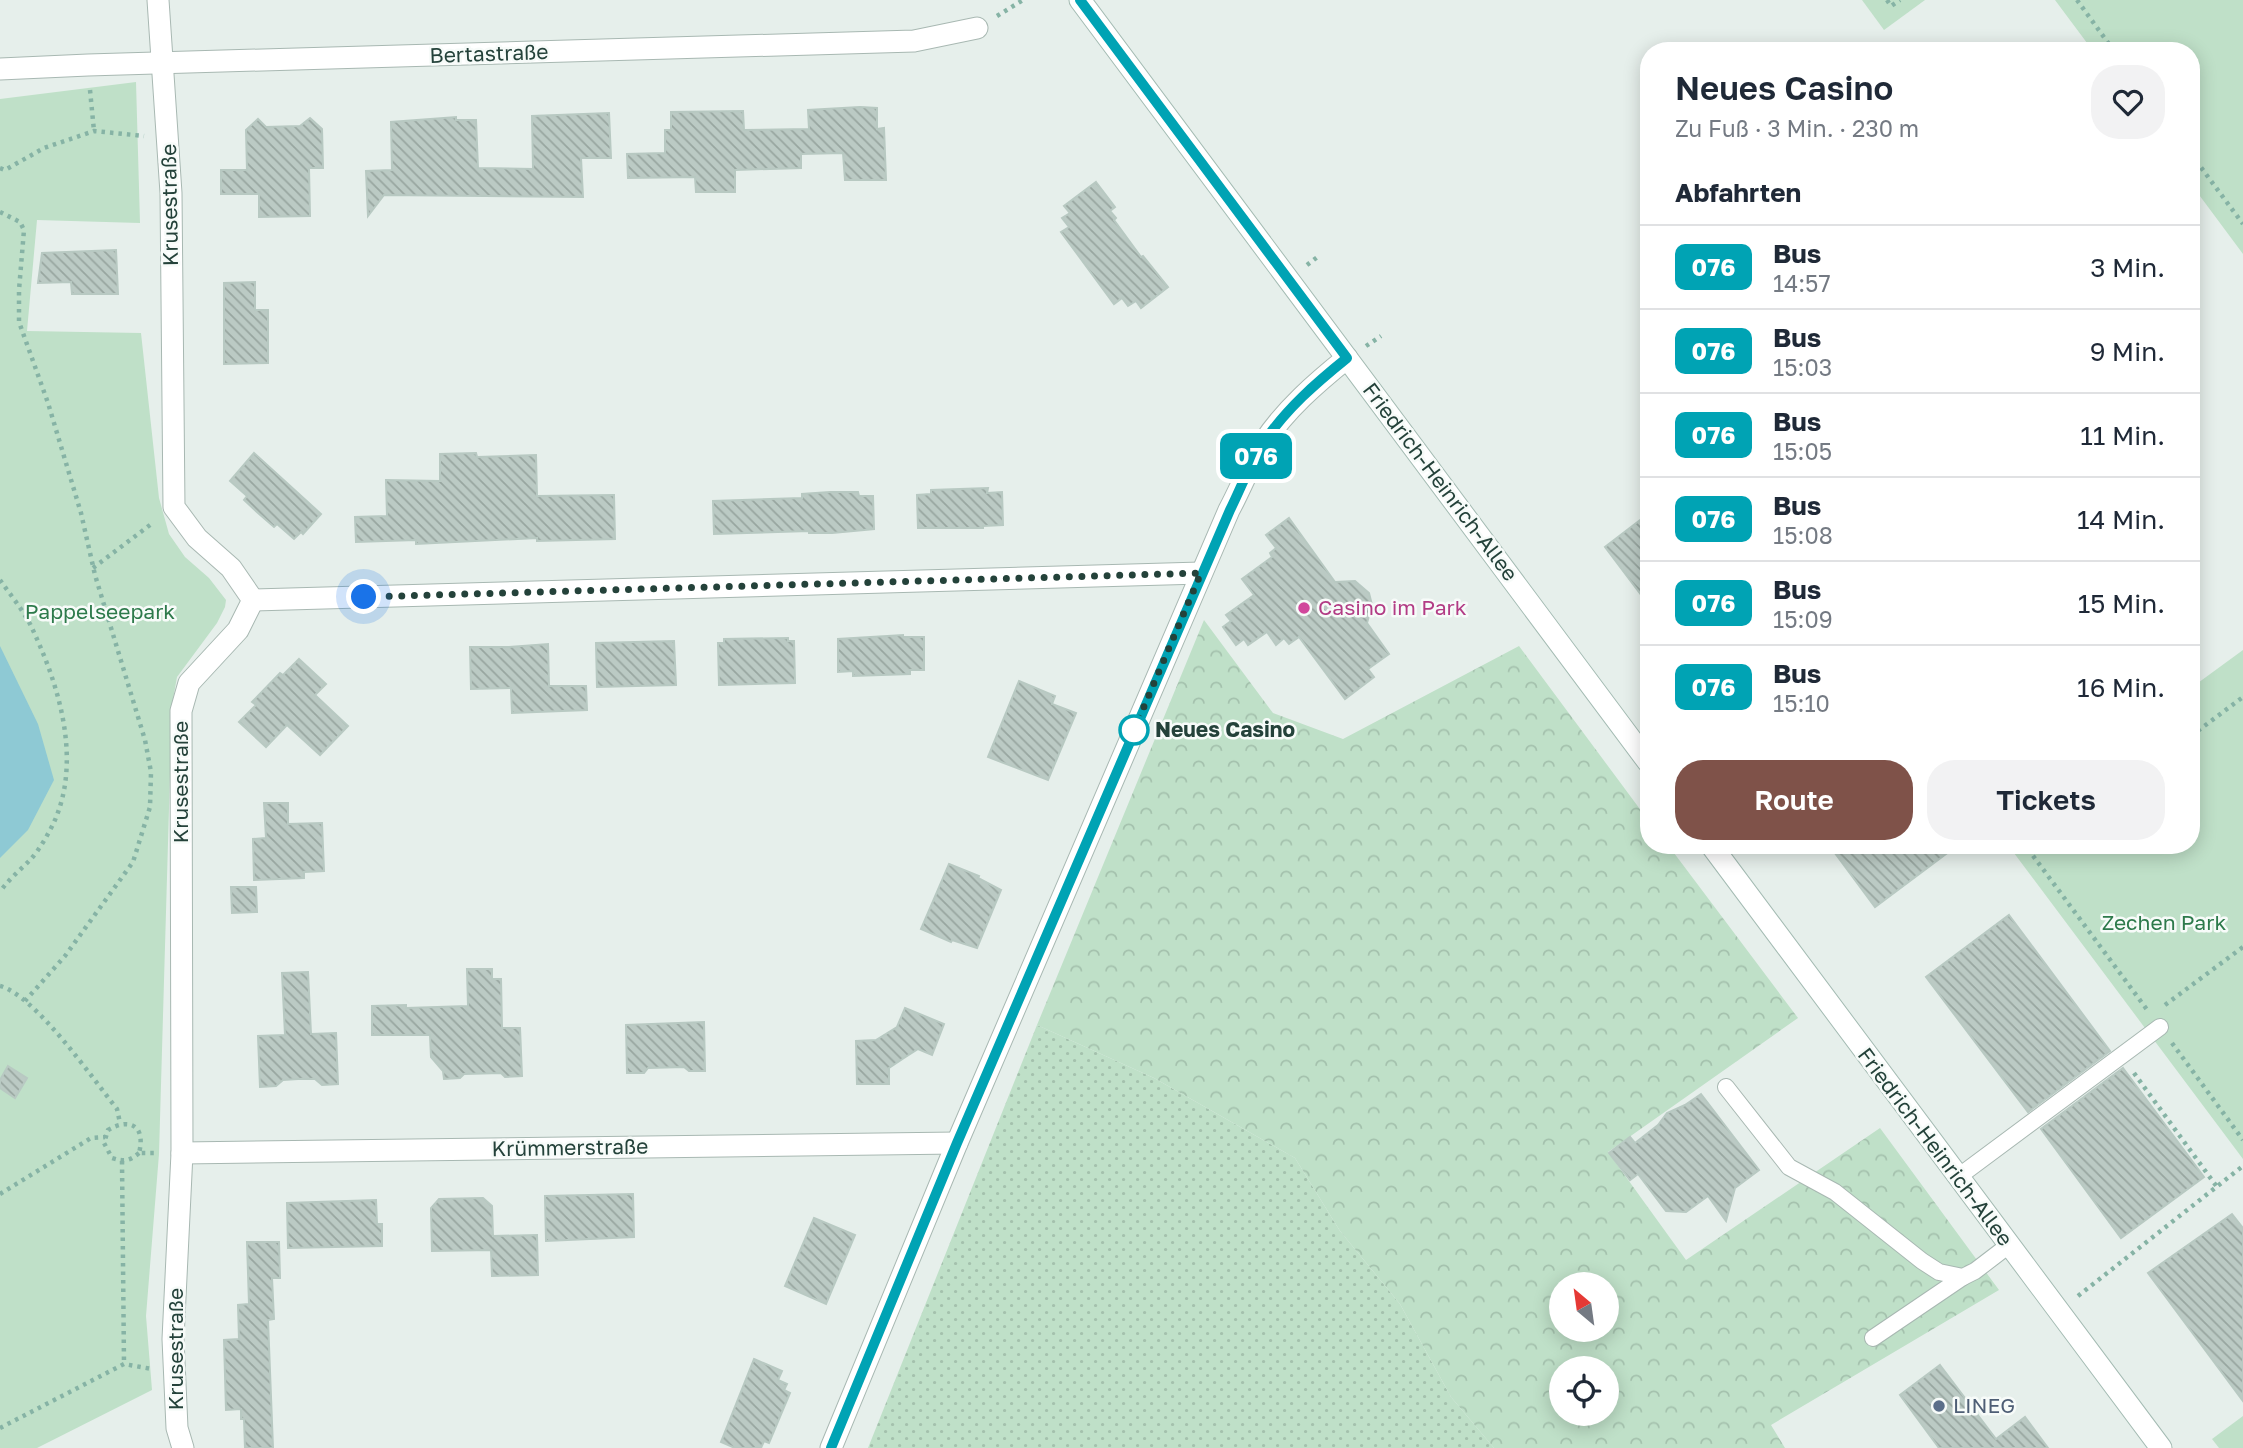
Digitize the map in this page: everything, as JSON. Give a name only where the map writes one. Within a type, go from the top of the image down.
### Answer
[{"type":"street","name":"Krusestraße","points":[[158,0],[168,138],[174,507]]},
{"type":"street","name":"Friedrich-Heinrich-Allee","points":[[1080,0],[1640,751]]},
{"type":"street","name":"Bertastraße","points":[[0,69],[914,41],[977,28]]},
{"type":"street","points":[[831,1448],[957,1143],[1201,573],[1263,443],[1292,406],[1347,358]]},
{"type":"street","points":[[174,507],[197,538],[231,568],[253,600],[1201,573]]},
{"type":"street","name":"Krusestraße","points":[[183,1448],[177,1428],[173,1339],[183,1153],[181,711],[189,684],[238,630],[253,600]]},
{"type":"street","name":"Friedrich-Heinrich-Allee","points":[[1718,854],[2161,1448]]},
{"type":"street","name":"Krümmerstraße","points":[[183,1153],[957,1143]]},
{"type":"lane","points":[[1958,1177],[2121,1056],[2156,1021]]},
{"type":"lane","points":[[1726,1087],[1789,1167],[1835,1192],[1939,1272],[1963,1277]]},
{"type":"lane","points":[[1873,1338],[1975,1271],[2009,1245]]},
{"type":"path","points":[[1886,0],[1891,6],[1900,0]]},
{"type":"path","points":[[2077,0],[2107,42]]},
{"type":"path","points":[[88,65],[94,131]]},
{"type":"path","points":[[0,168],[5,170],[44,148],[94,131],[168,138]]},
{"type":"path","points":[[2200,166],[2243,224]]},
{"type":"path","points":[[0,212],[20,222],[24,230],[19,322],[48,404],[81,513],[93,568],[145,740],[151,772],[150,807],[133,862],[65,956],[25,1001]]},
{"type":"path","points":[[93,568],[174,507]]},
{"type":"path","points":[[0,580],[29,622],[46,662],[64,720],[67,757],[64,788],[55,821],[31,859],[0,892]]},
{"type":"path","points":[[2200,729],[2243,697]]},
{"type":"path","points":[[2032,854],[2243,1140]]},
{"type":"path","points":[[2156,1021],[2243,947]]},
{"type":"path","points":[[0,986],[25,1001],[44,1020],[117,1109],[120,1123]]},
{"type":"path","points":[[2121,1056],[2217,1187]]},
{"type":"path","points":[[120,1123],[130,1123],[139,1131],[142,1140],[139,1153],[132,1159],[122,1161],[112,1158],[103,1143],[108,1130],[120,1123]]},
{"type":"path","points":[[0,1194],[91,1138],[105,1138]]},
{"type":"path","points":[[139,1153],[183,1153]]},
{"type":"path","points":[[122,1161],[124,1364]]},
{"type":"path","points":[[2058,1311],[2243,1166]]},
{"type":"path","points":[[0,1428],[124,1364],[174,1372]]},
{"type":"green space","points":[[1862,0],[1925,0],[1884,30]]},
{"type":"green space","points":[[2055,0],[2243,0],[2243,254],[2200,196],[2200,42],[2086,42]]},
{"type":"green space","name":"Pappelseepark","points":[[136,82],[140,223],[37,220],[27,331],[141,333],[159,498],[169,534],[185,557],[209,578],[226,600],[217,623],[177,677],[172,705],[159,1154],[146,1316],[152,1390],[37,1448],[0,1448],[0,99]]},
{"type":"green space","points":[[1204,620],[1273,713],[1343,739],[1519,646],[1640,809],[1640,854],[1675,854],[1798,1018],[1608,1152],[1686,1260],[1880,1128],[1999,1290],[1771,1425],[1785,1448],[1494,1448],[1451,1397],[1400,1304],[1340,1231],[1295,1158],[1154,1078],[1037,1025]]},
{"type":"green space","name":"Zechen Park","points":[[2243,650],[2243,1159],[2015,854],[2200,854],[2200,681]]},
{"type":"green space","points":[[1037,1025],[1154,1078],[1295,1158],[1340,1231],[1400,1304],[1451,1397],[1494,1448],[868,1448]]},
{"type":"green space","points":[[2243,1416],[2243,1448],[2219,1448],[2212,1439]]},
{"type":"water","points":[[0,646],[38,724],[54,780],[28,830],[0,858]]},
{"type":"building","points":[[877,108],[877,129],[884,128],[886,180],[845,180],[843,153],[801,154],[801,168],[735,170],[735,192],[696,192],[695,177],[628,178],[627,154],[665,153],[665,130],[671,130],[671,112],[743,111],[744,130],[809,129],[808,110]]},
{"type":"building","points":[[609,113],[611,158],[581,158],[583,197],[384,195],[368,216],[366,171],[392,170],[391,122],[456,117],[456,120],[476,120],[478,168],[533,169],[532,116]]},
{"type":"building","points":[[310,118],[322,129],[323,168],[309,168],[310,216],[259,217],[259,194],[221,194],[221,170],[247,170],[246,130],[258,119],[266,127],[300,126]]},
{"type":"building","points":[[1096,182],[1115,207],[1110,211],[1116,218],[1114,220],[1141,257],[1143,256],[1168,287],[1141,308],[1136,301],[1128,306],[1122,298],[1114,304],[1061,232],[1069,227],[1062,218],[1070,213],[1064,206]]},
{"type":"building","points":[[116,250],[118,294],[72,294],[71,282],[38,283],[42,253]]},
{"type":"building","points":[[255,282],[255,310],[268,310],[268,363],[224,364],[224,283]]},
{"type":"building","points":[[254,453],[321,514],[303,534],[301,532],[294,539],[277,524],[274,527],[258,513],[244,500],[247,496],[230,481]]},
{"type":"building","points":[[476,453],[477,457],[536,455],[537,496],[614,495],[615,539],[537,541],[537,538],[416,544],[416,540],[356,542],[355,517],[387,516],[386,480],[440,481],[440,454]]},
{"type":"building","points":[[988,488],[987,493],[1002,492],[1003,525],[983,528],[918,528],[917,495],[931,494],[931,490]]},
{"type":"building","points":[[858,492],[859,496],[873,496],[874,529],[832,533],[809,531],[714,534],[713,501],[802,498],[802,494]]},
{"type":"building","name":"Casino im Park","points":[[1289,518],[1335,582],[1355,581],[1369,593],[1372,605],[1367,623],[1389,654],[1368,669],[1374,677],[1345,699],[1299,637],[1289,644],[1284,638],[1276,645],[1267,632],[1248,645],[1244,639],[1236,645],[1223,627],[1231,621],[1226,615],[1254,595],[1242,579],[1272,557],[1270,553],[1276,548],[1266,535]]},
{"type":"building","points":[[1640,520],[1640,593],[1605,547]]},
{"type":"building","points":[[903,635],[924,637],[924,670],[910,670],[910,674],[853,676],[853,671],[838,672],[838,639]]},
{"type":"building","points":[[788,638],[788,641],[794,641],[795,683],[719,685],[718,643],[724,643],[724,639]]},
{"type":"building","points":[[674,641],[676,685],[597,687],[596,643]]},
{"type":"building","points":[[548,644],[549,686],[586,686],[587,710],[512,713],[511,688],[471,689],[470,647]]},
{"type":"building","points":[[299,659],[326,684],[315,695],[348,726],[320,755],[287,725],[266,747],[239,722],[256,705],[252,702],[280,673],[283,675]]},
{"type":"building","points":[[1019,681],[1055,696],[1052,704],[1076,713],[1048,780],[988,757]]},
{"type":"building","points":[[264,803],[288,803],[288,824],[322,823],[324,871],[304,872],[304,878],[254,880],[253,839],[266,838]]},
{"type":"building","points":[[1836,854],[1946,854],[1875,907]]},
{"type":"building","points":[[949,864],[979,876],[978,878],[1001,890],[977,948],[952,940],[951,942],[921,929]]},
{"type":"building","points":[[231,887],[256,887],[257,912],[232,913]]},
{"type":"building","points":[[2009,915],[2110,1051],[2028,1112],[1926,977]]},
{"type":"building","points":[[467,969],[492,969],[492,979],[501,979],[502,1028],[520,1028],[522,1076],[505,1077],[501,1073],[464,1074],[460,1078],[444,1079],[443,1071],[431,1057],[430,1035],[372,1035],[372,1006],[468,1006]]},
{"type":"building","points":[[308,972],[311,1034],[336,1033],[338,1084],[322,1085],[315,1079],[298,1079],[283,1080],[276,1086],[260,1087],[258,1036],[285,1035],[282,973]]},
{"type":"building","points":[[905,1008],[944,1024],[932,1055],[918,1049],[889,1068],[889,1084],[857,1084],[856,1041],[876,1040],[897,1027]]},
{"type":"building","points":[[704,1022],[705,1071],[689,1071],[684,1067],[648,1068],[644,1073],[627,1073],[626,1025]]},
{"type":"building","points":[[8,1066],[27,1078],[15,1098],[0,1088],[0,1080]]},
{"type":"building","points":[[2123,1068],[2204,1177],[2121,1238],[2041,1129]]},
{"type":"building","points":[[1701,1094],[1759,1170],[1735,1188],[1726,1221],[1708,1196],[1686,1212],[1666,1211],[1638,1174],[1630,1180],[1609,1153],[1630,1137],[1635,1143],[1658,1125],[1667,1113]]},
{"type":"building","points":[[633,1194],[634,1237],[546,1241],[545,1196]]},
{"type":"building","points":[[483,1198],[492,1206],[493,1236],[537,1235],[538,1275],[492,1276],[491,1250],[432,1251],[431,1208],[439,1199]]},
{"type":"building","points":[[376,1200],[377,1224],[382,1224],[382,1246],[288,1248],[287,1203]]},
{"type":"building","points":[[2232,1214],[2243,1228],[2243,1401],[2148,1273]]},
{"type":"building","points":[[814,1218],[855,1235],[826,1304],[785,1286]]},
{"type":"building","points":[[247,1242],[279,1242],[280,1278],[272,1278],[274,1319],[268,1320],[273,1448],[245,1448],[241,1409],[226,1410],[224,1340],[239,1339],[238,1305],[249,1304]]},
{"type":"building","points":[[754,1359],[782,1371],[778,1380],[787,1384],[784,1390],[790,1393],[769,1443],[764,1441],[761,1448],[735,1448],[721,1442]]},
{"type":"building","name":"LINEG","points":[[1940,1365],[1996,1439],[2025,1417],[2048,1448],[1939,1448],[1900,1395]]},
{"type":"bus line","name":"076","points":[[831,1448],[957,1143],[1230,510],[1263,443],[1292,406],[1347,358],[1080,0]]},
{"type":"place","name":"Casino im Park","points":[[1304,608]]},
{"type":"place","name":"Neues Casino","points":[[1134,730]]},
{"type":"place","name":"LINEG","points":[[1939,1406]]},
{"type":"route","points":[[364,597],[1201,573],[1134,730]]}]
